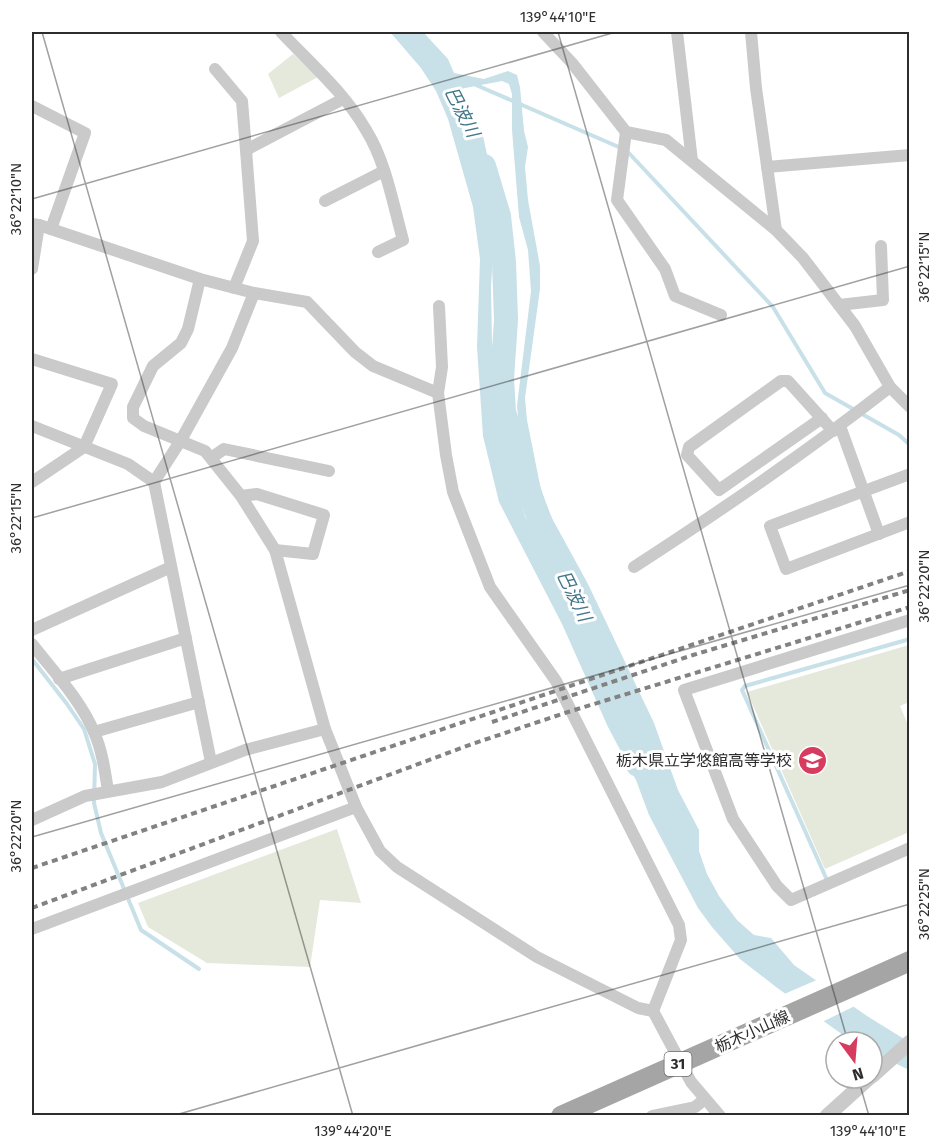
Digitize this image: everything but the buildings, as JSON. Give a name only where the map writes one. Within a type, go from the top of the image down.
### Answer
[{"type":"main road","name":"栃木小山線","points":[[564,1115],[909,961]]},
{"type":"street","points":[[281,32],[344,99],[367,130],[384,171],[403,240],[378,252]]},
{"type":"street","points":[[543,32],[572,63],[627,132],[666,140],[776,230],[803,258],[855,326],[890,387],[909,407]]},
{"type":"street","points":[[677,32],[692,161]]},
{"type":"street","points":[[751,32],[776,230]]},
{"type":"street","points":[[215,69],[242,101],[254,241],[234,288]]},
{"type":"street","points":[[246,150],[344,99]]},
{"type":"street","points":[[32,269],[41,226],[85,132],[33,112]]},
{"type":"street","points":[[627,132],[617,200],[665,269],[675,296],[721,315]]},
{"type":"street","points":[[767,167],[909,155]]},
{"type":"street","points":[[325,201],[384,171]]},
{"type":"street","points":[[41,226],[200,279],[254,293],[307,302],[355,352],[373,366],[438,393]]},
{"type":"street","points":[[839,305],[883,300],[881,246]]},
{"type":"street","points":[[200,279],[188,329],[181,343],[153,366],[133,407],[133,418],[206,451],[240,496],[275,550],[325,729],[356,807],[380,851],[397,867],[537,957],[638,1008],[652,1011]]},
{"type":"street","points":[[154,482],[181,440],[232,348],[254,293]]},
{"type":"street","points":[[439,306],[442,367],[438,393],[453,492],[490,587],[556,681],[679,925],[681,940],[652,1011],[679,1063],[720,1116]]},
{"type":"street","points":[[32,359],[112,384],[84,447],[32,482]]},
{"type":"street","points":[[822,418],[719,490],[687,455],[689,447],[781,381],[788,381],[822,418],[837,428],[864,491],[879,534]]},
{"type":"street","points":[[634,567],[758,485],[890,387]]},
{"type":"street","points":[[32,426],[128,464],[154,482],[211,762]]},
{"type":"street","points":[[211,458],[224,449],[329,471]]},
{"type":"street","points":[[909,474],[770,526],[786,569],[909,522]]},
{"type":"street","points":[[240,496],[257,494],[324,515],[313,554],[275,550]]},
{"type":"street","points":[[32,630],[171,567]]},
{"type":"street","points":[[909,620],[684,690],[732,819],[777,886],[791,900],[909,848]]},
{"type":"street","points":[[59,679],[186,638]]},
{"type":"street","points":[[32,644],[59,679],[94,732],[103,762],[108,791]]},
{"type":"street","points":[[94,732],[199,702]]},
{"type":"street","points":[[32,820],[85,796],[162,782],[255,747],[325,729]]},
{"type":"street","points":[[32,929],[356,807]]},
{"type":"street","points":[[884,1065],[909,1042]]},
{"type":"street","points":[[827,1116],[856,1090]]},
{"type":"street","points":[[652,1116],[694,1107],[705,1099]]},
{"type":"shaded area","points":[[293,54],[318,77],[279,98],[268,74]]},
{"type":"shaded area","name":"栃木県立学悠館高等学校","points":[[909,645],[909,702],[900,706],[909,727],[909,832],[825,869],[747,692]]},
{"type":"shaded area","points":[[337,829],[361,903],[320,900],[310,967],[207,963],[148,927],[138,903]]},
{"type":"water","points":[[390,32],[423,32],[448,59],[454,73],[484,79],[508,71],[517,75],[528,147],[525,167],[528,200],[540,266],[540,289],[525,398],[540,485],[548,511],[588,584],[654,723],[678,790],[699,830],[699,851],[707,874],[719,896],[737,920],[754,935],[771,938],[794,965],[909,1042],[909,1070],[884,1058],[884,1030],[836,1030],[740,959],[698,908],[649,815],[636,780],[608,727],[562,624],[499,502],[483,436],[477,347],[480,259],[473,207],[448,119],[436,91],[421,68]],"holes":[[[502,81],[509,84],[512,94],[512,130],[519,217],[528,250],[531,291],[517,406],[522,460],[547,534],[591,617],[638,725],[651,763],[627,726],[565,593],[525,516],[508,459],[497,407],[492,343],[491,286],[495,226],[492,177],[483,136],[460,89]]]},
{"type":"pier","points":[[819,979],[857,1005],[820,1023],[782,995]]},
{"type":"waterway","points":[[476,85],[621,148]]},
{"type":"waterway","points":[[627,151],[773,307],[825,393],[899,435],[910,445]]},
{"type":"waterway","name":"巴波川","points":[[484,166],[499,216],[504,262],[506,320],[502,379],[504,412],[529,492],[546,536],[597,648],[624,700],[638,765]]},
{"type":"waterway","points":[[827,880],[742,690],[745,686],[910,639]]},
{"type":"waterway","points":[[32,659],[84,729],[95,764],[94,803],[101,833],[141,930],[199,969]]},
{"type":"railway","points":[[32,868],[910,571]]},
{"type":"railway","points":[[492,722],[693,655],[910,590]]},
{"type":"railway","points":[[32,908],[472,744],[568,712],[910,607]]},
{"type":"place","name":"栃木県立学悠館高等学校","points":[[813,760]]}]
